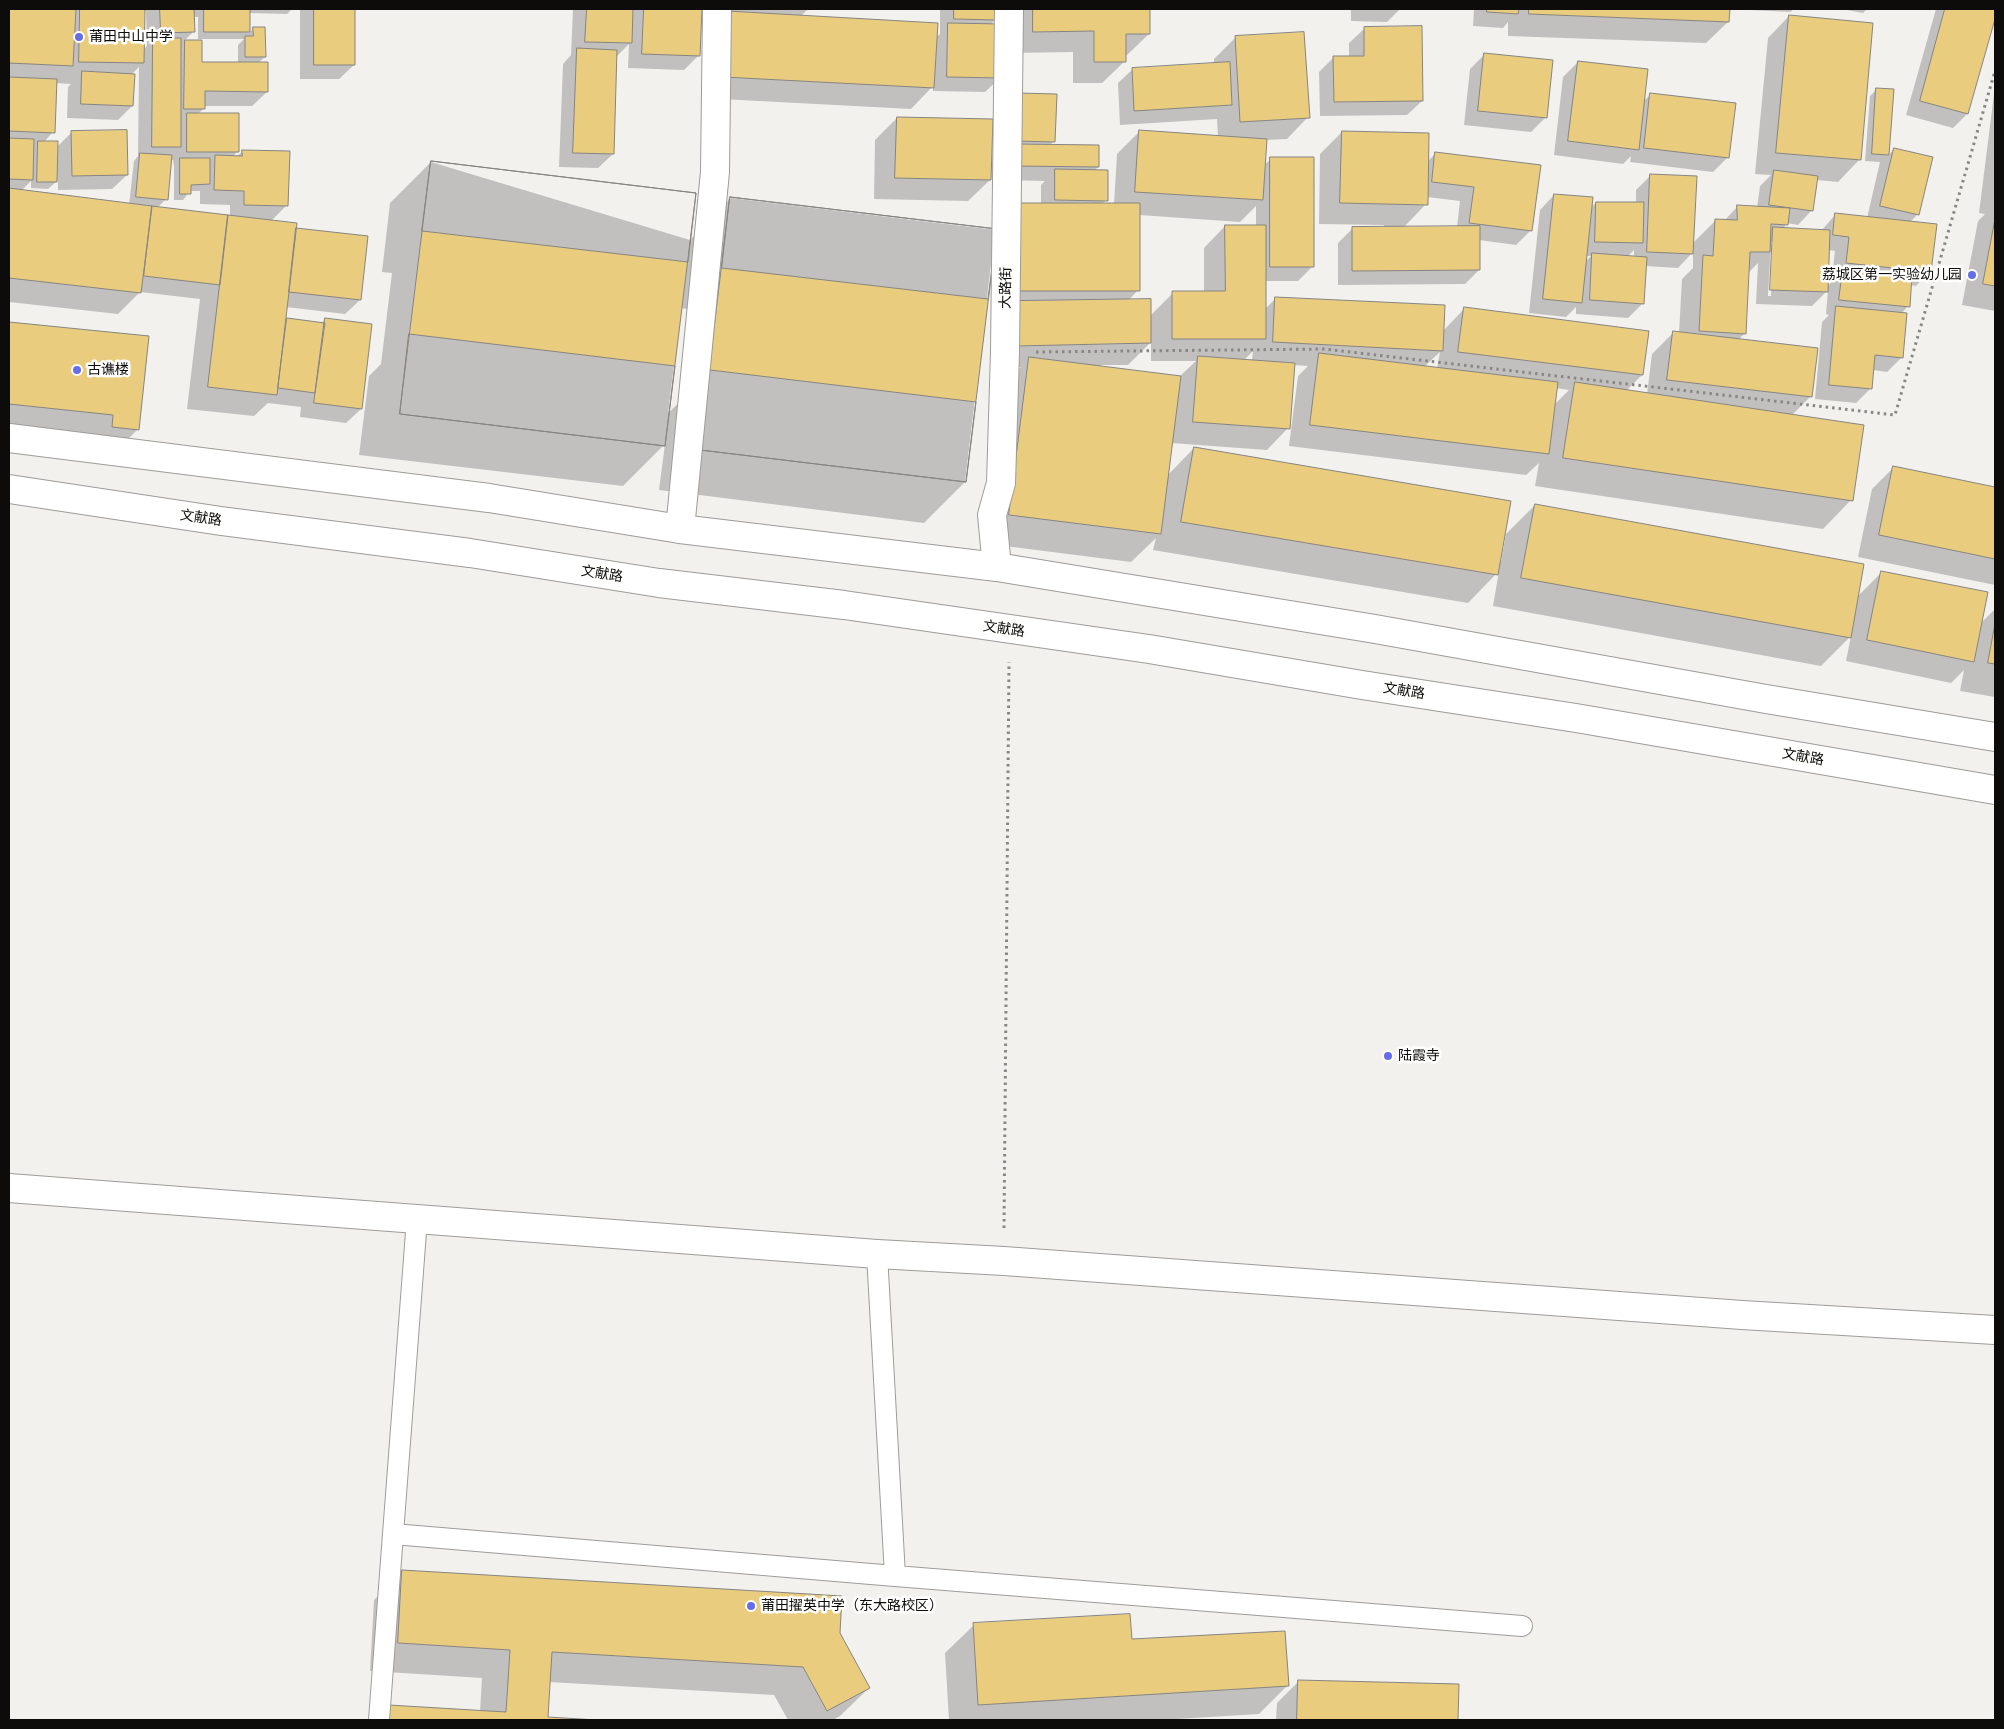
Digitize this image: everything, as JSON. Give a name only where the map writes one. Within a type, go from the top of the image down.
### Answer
[{"type":"main road","points":[[680,529],[715,172],[717,9]]},
{"type":"main road","name":"大路街","points":[[997,567],[992,515],[1001,483],[1005,352],[1009,9]]},
{"type":"main road","points":[[9,438],[489,498],[680,529],[997,567],[1385,630],[1756,698],[1995,737]]},
{"type":"main road","name":"文献路","points":[[9,489],[221,520],[470,553],[659,583],[844,606],[1149,649],[1362,685],[1576,718],[1995,790]]},
{"type":"main road","points":[[9,1188],[877,1254],[1004,1261],[1732,1314],[1995,1330]]},
{"type":"lane","points":[[379,1720],[417,1219]]},
{"type":"lane","points":[[877,1254],[895,1576]]},
{"type":"lane","points":[[393,1534],[1522,1626]]},
{"type":"path","points":[[1005,352],[1324,349],[1896,415],[1995,71]]},
{"type":"path","points":[[1004,1261],[1009,629]]},
{"type":"building","points":[[9,9],[76,9],[73,66],[9,63]]},
{"type":"building","points":[[80,9],[145,9],[144,63],[79,62]]},
{"type":"building","points":[[160,9],[194,9],[195,32],[161,33]]},
{"type":"building","points":[[204,9],[250,9],[250,32],[204,32]]},
{"type":"building","points":[[314,9],[355,9],[355,65],[314,65]]},
{"type":"building","points":[[587,9],[633,9],[632,43],[585,42]]},
{"type":"building","points":[[644,9],[702,9],[700,56],[642,54]]},
{"type":"building","points":[[954,9],[997,9],[997,20],[954,19]]},
{"type":"building","points":[[1033,9],[1150,9],[1150,34],[1126,34],[1126,62],[1094,62],[1094,31],[1033,32]]},
{"type":"building","points":[[1487,9],[1519,9],[1518,14],[1487,12]]},
{"type":"building","points":[[1529,9],[1730,9],[1729,22],[1529,14]]},
{"type":"building","points":[[1945,9],[1995,9],[1995,19],[1968,114],[1920,101]]},
{"type":"building","points":[[727,11],[938,23],[934,88],[723,77]]},
{"type":"building","points":[[1789,15],[1873,23],[1861,160],[1776,153]]},
{"type":"building","points":[[948,23],[1002,24],[1001,78],[947,77]]},
{"type":"building","points":[[1422,26],[1423,101],[1334,102],[1333,56],[1364,56],[1364,27]]},
{"type":"building","points":[[253,27],[265,27],[266,57],[245,57],[245,36],[253,36]]},
{"type":"building","points":[[1304,32],[1310,118],[1240,122],[1235,36]]},
{"type":"building","points":[[153,38],[181,38],[181,147],[152,147]]},
{"type":"building","points":[[185,40],[202,40],[202,62],[268,62],[268,92],[205,91],[205,109],[184,109]]},
{"type":"building","points":[[577,48],[617,50],[614,154],[573,153]]},
{"type":"building","points":[[1484,53],[1553,60],[1547,118],[1478,111]]},
{"type":"building","points":[[1578,61],[1648,69],[1639,150],[1568,141]]},
{"type":"building","points":[[1230,62],[1232,105],[1134,111],[1132,68]]},
{"type":"building","points":[[82,71],[135,74],[133,106],[81,104]]},
{"type":"building","points":[[9,77],[57,79],[55,133],[9,131]]},
{"type":"building","points":[[1876,88],[1894,89],[1889,155],[1872,154]]},
{"type":"building","points":[[1016,93],[1057,94],[1055,142],[1015,141]]},
{"type":"building","points":[[1650,93],[1736,103],[1729,158],[1644,148]]},
{"type":"building","points":[[187,113],[239,113],[239,152],[187,152]]},
{"type":"building","points":[[897,117],[993,119],[991,180],[895,178]]},
{"type":"building","points":[[127,130],[128,175],[72,176],[71,131]]},
{"type":"building","points":[[1139,130],[1267,139],[1263,200],[1135,192]]},
{"type":"building","points":[[1342,131],[1429,133],[1428,205],[1340,203]]},
{"type":"building","points":[[9,138],[34,139],[33,180],[9,179]]},
{"type":"building","points":[[38,141],[58,141],[57,182],[37,182]]},
{"type":"building","points":[[1015,144],[1099,145],[1099,167],[1015,166]]},
{"type":"building","points":[[1894,148],[1933,157],[1919,215],[1880,206]]},
{"type":"building","points":[[242,150],[290,151],[288,206],[244,205],[244,191],[214,190],[215,155],[242,156]]},
{"type":"building","points":[[1435,152],[1541,165],[1532,231],[1469,223],[1474,187],[1432,182]]},
{"type":"building","points":[[140,153],[172,155],[168,200],[136,197]]},
{"type":"building","points":[[1270,157],[1314,157],[1314,267],[1270,267]]},
{"type":"building","points":[[180,158],[210,158],[210,184],[191,185],[191,194],[180,194]]},
{"type":"building","points":[[431,161],[696,193],[665,446],[400,414]]},
{"type":"building","points":[[431,161],[696,193],[688,262],[422,231]]},
{"type":"building","points":[[1055,169],[1108,170],[1108,201],[1055,200]]},
{"type":"building","points":[[1774,170],[1818,176],[1813,211],[1769,205]]},
{"type":"building","points":[[1650,174],[1697,176],[1693,254],[1647,252]]},
{"type":"building","points":[[9,188],[152,206],[141,293],[9,278]]},
{"type":"building","points":[[1554,194],[1593,197],[1582,303],[1543,299]]},
{"type":"building","points":[[730,197],[997,229],[966,482],[700,450]]},
{"type":"building","points":[[730,197],[997,229],[988,299],[722,268]]},
{"type":"building","points":[[1596,202],[1644,202],[1643,243],[1595,242]]},
{"type":"building","points":[[1017,203],[1140,203],[1140,291],[1017,291]]},
{"type":"building","points":[[1737,205],[1790,208],[1788,225],[1771,224],[1770,252],[1750,252],[1746,334],[1699,331],[1703,255],[1713,256],[1715,219],[1737,220]]},
{"type":"building","points":[[152,206],[228,215],[220,285],[144,276]]},
{"type":"building","points":[[1835,213],[1937,224],[1931,272],[1846,263],[1849,237],[1833,235]]},
{"type":"building","points":[[228,215],[297,223],[277,395],[208,387]]},
{"type":"building","points":[[1995,219],[1995,286],[1983,284]]},
{"type":"building","points":[[1225,225],[1266,225],[1266,339],[1172,339],[1172,291],[1225,291]]},
{"type":"building","points":[[1480,226],[1480,270],[1352,271],[1352,227]]},
{"type":"building","points":[[1773,227],[1830,230],[1828,292],[1770,290]]},
{"type":"building","points":[[296,228],[368,236],[361,300],[289,292]]},
{"type":"building","points":[[1592,253],[1647,257],[1644,304],[1590,300]]},
{"type":"building","points":[[1843,269],[1912,275],[1910,307],[1839,300]]},
{"type":"building","points":[[1275,297],[1445,305],[1443,351],[1273,342]]},
{"type":"building","points":[[1151,299],[1151,343],[1016,346],[1016,301]]},
{"type":"building","points":[[1836,306],[1907,313],[1903,358],[1875,355],[1872,389],[1829,385]]},
{"type":"building","points":[[1464,307],[1649,331],[1643,375],[1458,352]]},
{"type":"building","points":[[287,318],[325,323],[315,393],[278,388]]},
{"type":"building","points":[[325,318],[372,324],[362,409],[314,403]]},
{"type":"building","name":"古谯楼","points":[[9,322],[149,336],[139,430],[112,427],[113,415],[9,404]]},
{"type":"building","points":[[1673,331],[1818,348],[1812,397],[1667,380]]},
{"type":"building","points":[[409,334],[675,366],[665,446],[400,414]]},
{"type":"building","points":[[1319,353],[1558,382],[1549,454],[1310,425]]},
{"type":"building","points":[[1198,356],[1295,363],[1290,429],[1193,422]]},
{"type":"building","points":[[1029,357],[1181,376],[1161,534],[1009,515]]},
{"type":"building","points":[[710,370],[976,402],[966,482],[700,450]]},
{"type":"building","points":[[1575,382],[1864,425],[1853,501],[1563,458]]},
{"type":"building","points":[[1194,447],[1511,501],[1498,575],[1181,522]]},
{"type":"building","points":[[1893,466],[1995,487],[1995,559],[1879,535]]},
{"type":"building","points":[[1535,504],[1864,564],[1851,638],[1521,578]]},
{"type":"building","points":[[1881,571],[1988,592],[1974,662],[1867,640]]},
{"type":"building","points":[[1995,624],[1995,664],[1988,663]]},
{"type":"building","points":[[402,1570],[842,1596],[840,1633],[870,1688],[827,1711],[803,1667],[552,1652],[548,1717],[597,1720],[388,1720],[389,1705],[506,1712],[510,1650],[398,1643]]},
{"type":"building","points":[[1130,1614],[1132,1639],[1285,1631],[1289,1686],[978,1705],[973,1623]]},
{"type":"building","points":[[1298,1680],[1459,1684],[1458,1720],[1297,1720]]},
{"type":"place","name":"莆田中山中学","points":[[79,37]]},
{"type":"place","name":"荔城区第一实验幼儿园","points":[[1972,275]]},
{"type":"place","name":"古谯楼","points":[[77,370]]},
{"type":"place","name":"陆霞寺","points":[[1388,1056]]},
{"type":"place","name":"莆田擢英中学（东大路校区）","points":[[751,1606]]}]
